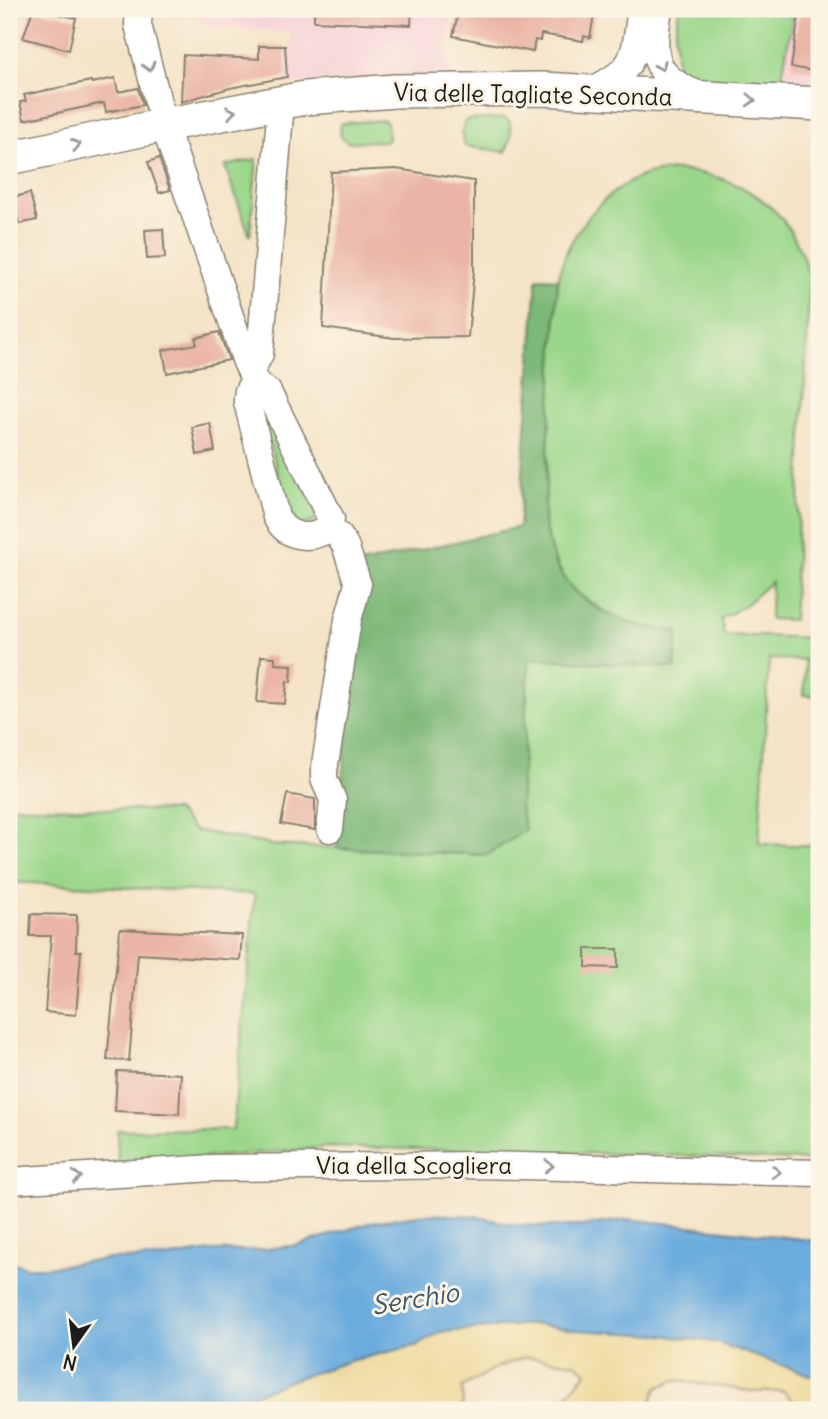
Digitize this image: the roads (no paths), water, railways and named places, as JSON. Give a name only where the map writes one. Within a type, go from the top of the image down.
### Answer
[{"type":"main road","name":"Via delle Tagliate Seconda","points":[[9,158],[281,103],[395,91],[542,89],[819,104]]},
{"type":"street","points":[[139,9],[138,25],[164,125],[253,377],[268,392],[331,519],[328,529],[318,535],[303,537],[290,534],[276,517],[247,402],[247,392],[250,386],[253,377],[260,354],[281,103]]},
{"type":"street","points":[[587,93],[615,78],[629,65],[636,43],[641,9]]},
{"type":"street","points":[[659,9],[656,59],[661,72],[671,82],[707,98]]},
{"type":"street","points":[[328,529],[339,536],[345,545],[358,584],[348,620],[324,771],[324,779],[333,800],[330,829]]},
{"type":"street","name":"Via della Scogliera","points":[[9,1181],[213,1168],[478,1165],[819,1173]]},
{"type":"water","name":"Serchio","points":[[425,1214],[476,1216],[515,1225],[544,1226],[582,1226],[629,1219],[819,1241],[819,1378],[715,1342],[532,1324],[441,1332],[418,1345],[353,1360],[222,1407],[175,1406],[169,1410],[9,1410],[9,1261],[26,1267],[46,1267],[108,1259],[164,1258],[211,1251],[257,1250],[298,1245],[372,1222]]}]
